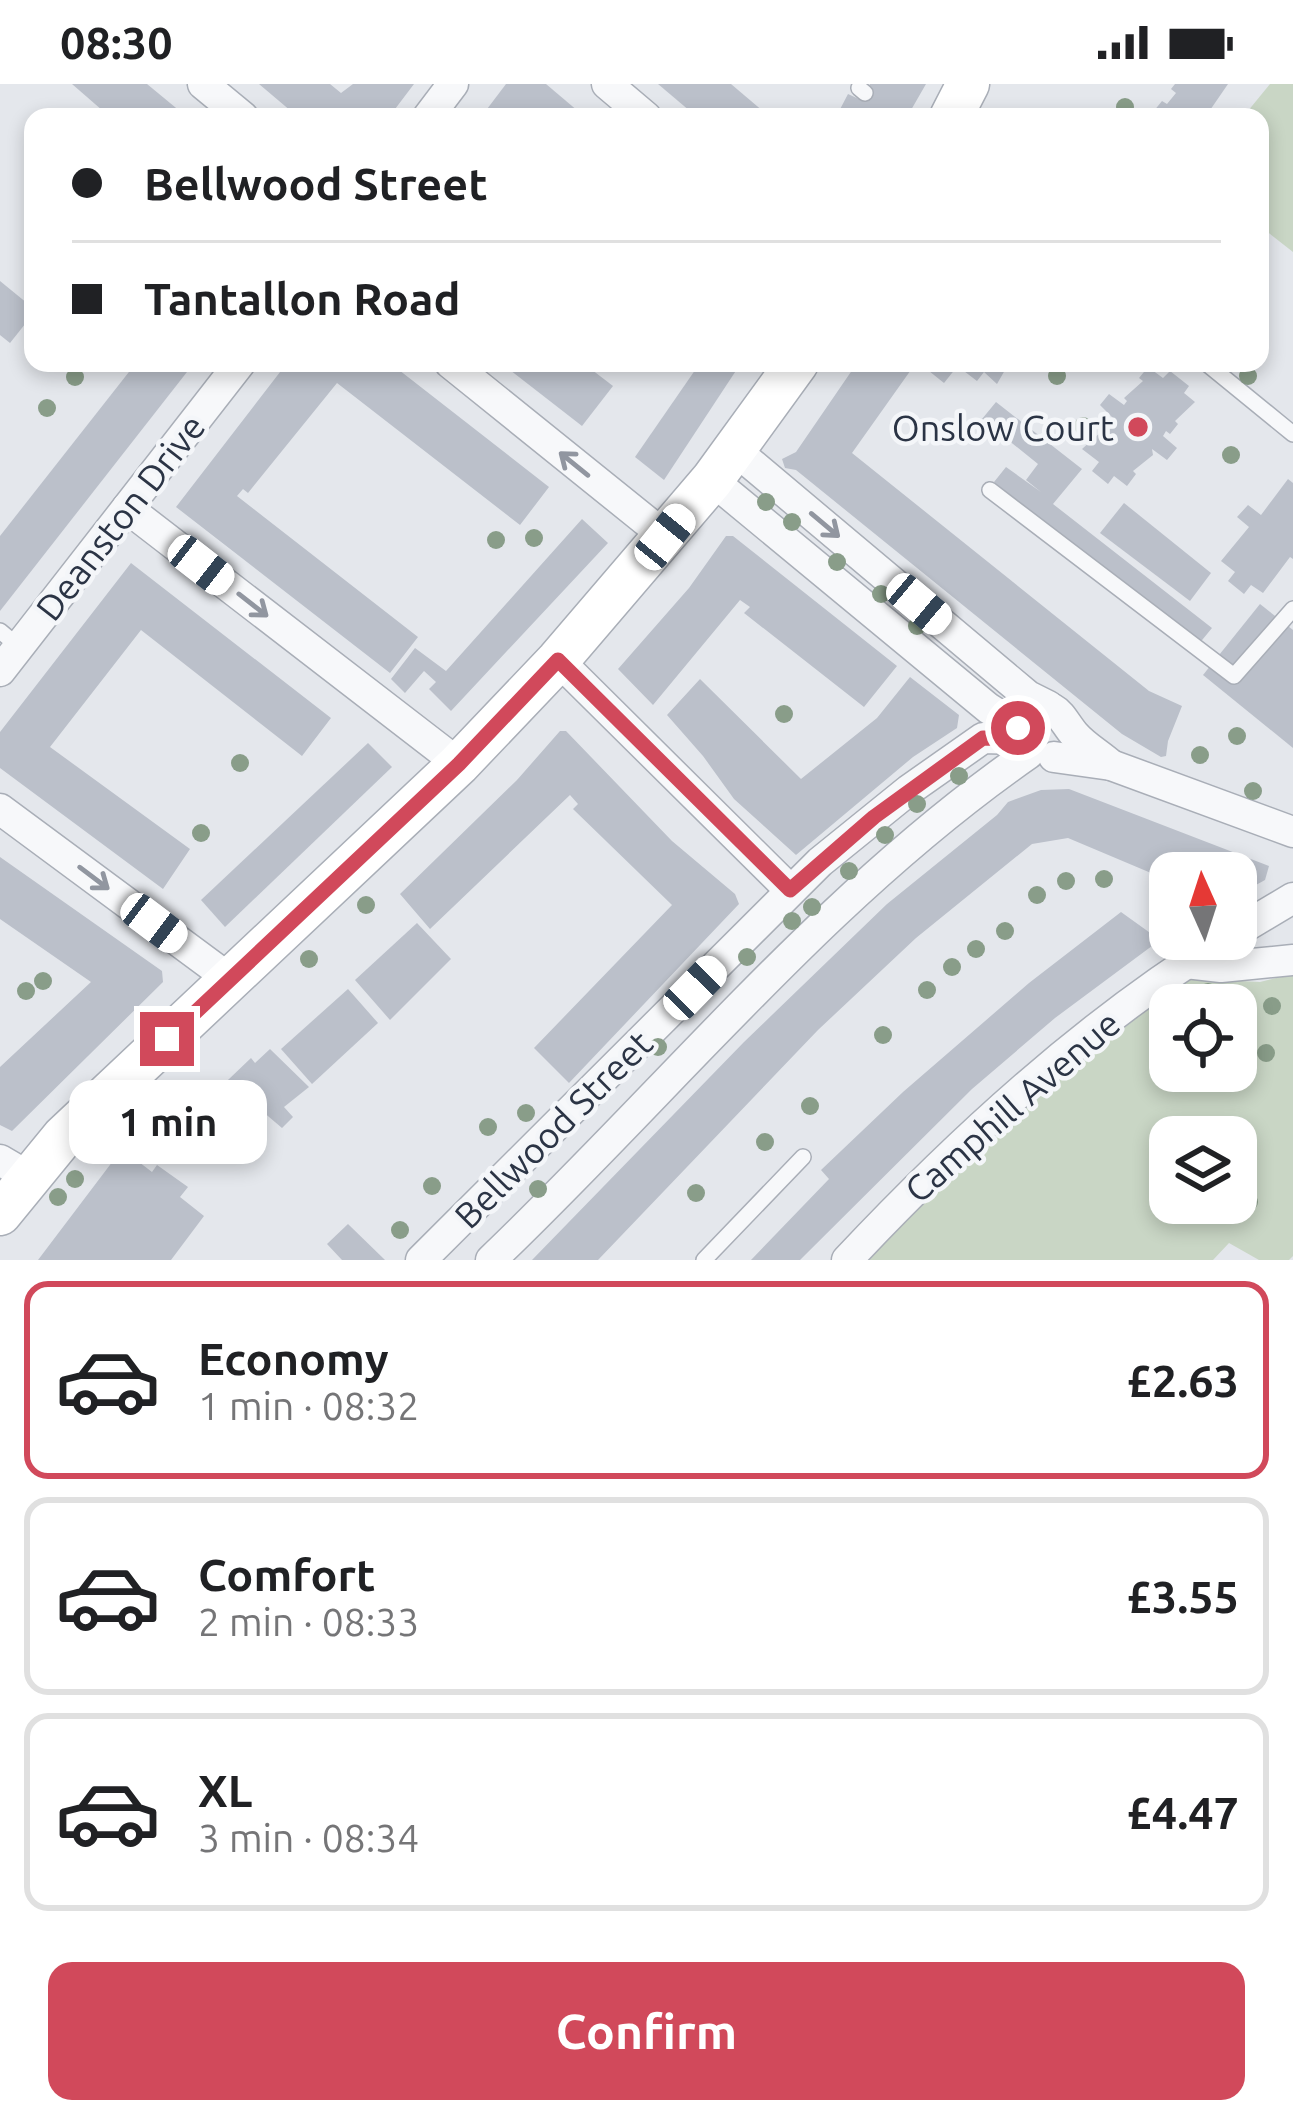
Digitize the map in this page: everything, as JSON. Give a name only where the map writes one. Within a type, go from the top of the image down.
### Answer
[{"type":"street","points":[[203,84],[232,108]]},
{"type":"street","points":[[435,108],[454,84]]},
{"type":"street","points":[[607,84],[635,108]]},
{"type":"street","name":"Deanston Drive","points":[[6,650],[128,508],[233,372]]},
{"type":"street","points":[[460,372],[665,537]]},
{"type":"street","points":[[0,1214],[14,1168],[64,1137],[459,764],[558,660],[724,465],[791,372]]},
{"type":"street","points":[[724,465],[1028,696],[1048,706],[1027,712],[1038,742]]},
{"type":"street","points":[[724,465],[988,708],[1038,742],[1293,832]]},
{"type":"street","points":[[128,508],[459,764]]},
{"type":"street","points":[[558,660],[790,890]]},
{"type":"street","name":"Bellwood Street","points":[[422,1260],[790,890],[874,817],[983,738],[1038,742]]},
{"type":"street","name":"Bellwood Street","points":[[491,1260],[823,923],[958,803],[1038,742]]},
{"type":"street","points":[[0,809],[231,980]]},
{"type":"street","points":[[1257,919],[1293,898]]},
{"type":"street","name":"Camphill Avenue","points":[[847,1260],[961,1143],[1130,1003],[1191,960]]},
{"type":"street","points":[[1186,963],[1221,967],[1293,960]]},
{"type":"lane","points":[[1218,372],[1293,434]]},
{"type":"lane","points":[[990,490],[1234,676],[1288,615]]},
{"type":"lane","points":[[704,1260],[803,1157]]},
{"type":"green space","points":[[1270,84],[1293,84],[1293,252],[1269,233],[1269,108],[1250,108]]},
{"type":"green space","points":[[1293,974],[1293,1256],[1289,1260],[1259,1260],[1229,1243],[1213,1260],[857,1260],[903,1207],[1149,1001],[1149,1092],[1257,1092],[1257,984],[1176,984],[1185,978],[1260,982]]},
{"type":"building","points":[[72,84],[147,84],[176,108],[100,108]]},
{"type":"building","points":[[259,84],[330,84],[341,93],[353,84],[414,84],[396,108],[287,108]]},
{"type":"building","points":[[506,84],[546,84],[574,108],[488,108]]},
{"type":"building","points":[[658,84],[731,84],[759,108],[686,108]]},
{"type":"building","points":[[870,84],[926,84],[912,108],[841,108],[848,94],[861,100]]},
{"type":"building","points":[[1175,84],[1228,84],[1212,108],[1156,108],[1176,93],[1171,89]]},
{"type":"building","points":[[0,281],[24,301],[24,325],[10,343],[0,335]]},
{"type":"building","points":[[129,372],[187,372],[0,611],[0,536]]},
{"type":"building","points":[[280,372],[402,372],[549,487],[520,525],[337,383],[248,493],[243,489],[237,496],[418,637],[390,673],[176,507]]},
{"type":"building","points":[[513,372],[595,372],[613,386],[582,426]]},
{"type":"building","points":[[694,372],[735,372],[664,480],[635,457]]},
{"type":"building","points":[[851,372],[909,372],[852,453],[1149,691],[1182,706],[1166,756],[1122,734],[796,470],[785,468],[782,459],[796,452]]},
{"type":"building","points":[[930,372],[953,372],[944,383]]},
{"type":"building","points":[[984,372],[1004,372],[997,384]]},
{"type":"building","name":"Onslow Court","points":[[1144,372],[1163,378],[1171,372],[1189,386],[1184,393],[1195,402],[1175,421],[1178,424],[1170,434],[1166,431],[1163,436],[1177,448],[1167,460],[1152,449],[1153,455],[1133,471],[1136,474],[1127,486],[1114,476],[1108,484],[1092,471],[1099,462],[1082,449],[1113,418],[1100,405],[1109,394],[1124,405],[1124,398],[1143,381],[1139,378]]},
{"type":"building","points":[[996,402],[1082,469],[1053,504],[1212,628],[1198,645],[994,482],[1006,467],[1041,492],[1026,480],[1038,464],[982,419]]},
{"type":"building","points":[[1288,479],[1293,483],[1293,559],[1263,593],[1251,585],[1244,594],[1228,581],[1235,572],[1221,561],[1249,527],[1237,517],[1248,505],[1261,515]]},
{"type":"building","points":[[1124,503],[1211,573],[1190,601],[1100,533]]},
{"type":"building","points":[[582,519],[608,543],[451,711],[429,689],[436,682],[424,671],[405,693],[391,679],[415,648],[446,671]]},
{"type":"building","points":[[726,536],[733,536],[897,666],[864,707],[744,613],[750,607],[740,600],[653,705],[618,669],[689,588]]},
{"type":"building","points":[[131,563],[331,718],[302,756],[141,630],[50,747],[190,849],[163,889],[0,768],[0,732]]},
{"type":"building","points":[[1260,604],[1293,630],[1293,748],[1203,675]]},
{"type":"building","points":[[910,677],[959,715],[957,728],[913,757],[796,855],[734,799],[667,715],[700,679],[801,779],[877,718]]},
{"type":"building","points":[[560,731],[566,731],[672,841],[735,894],[739,904],[569,1083],[534,1048],[672,905],[573,809],[578,804],[570,795],[430,929],[400,894],[517,780]]},
{"type":"building","points":[[368,743],[392,767],[225,927],[201,900]]},
{"type":"building","points":[[1069,789],[1233,852],[1149,852],[1149,872],[1068,838],[1032,844],[916,938],[818,1030],[598,1260],[532,1260],[744,1042],[887,904],[1008,802],[1041,790]]},
{"type":"building","points":[[0,857],[162,971],[163,982],[12,1131],[0,1125],[0,1067],[91,982],[0,919]]},
{"type":"building","points":[[1257,861],[1269,866],[1265,880],[1257,884]]},
{"type":"building","points":[[1121,912],[1149,932],[1149,948],[1055,1018],[972,1089],[800,1260],[751,1260],[829,1179],[821,1170],[1029,983]]},
{"type":"building","points":[[417,923],[451,959],[390,1020],[355,980]]},
{"type":"building","points":[[348,989],[378,1023],[312,1084],[281,1049]]},
{"type":"building","points":[[270,1049],[309,1087],[284,1107],[293,1117],[282,1128],[262,1111],[239,1134],[207,1100],[251,1058],[255,1063]]},
{"type":"building","points":[[122,1149],[152,1172],[157,1165],[188,1187],[180,1197],[204,1216],[171,1260],[38,1260]]},
{"type":"building","points":[[348,1224],[385,1260],[342,1260],[327,1244]]},
{"type":"place","name":"Onslow Court","points":[[1138,427]]},
{"type":"route","points":[[167,1039],[459,764],[558,660],[790,890],[909,790],[983,738],[1018,739],[1018,728]]}]
